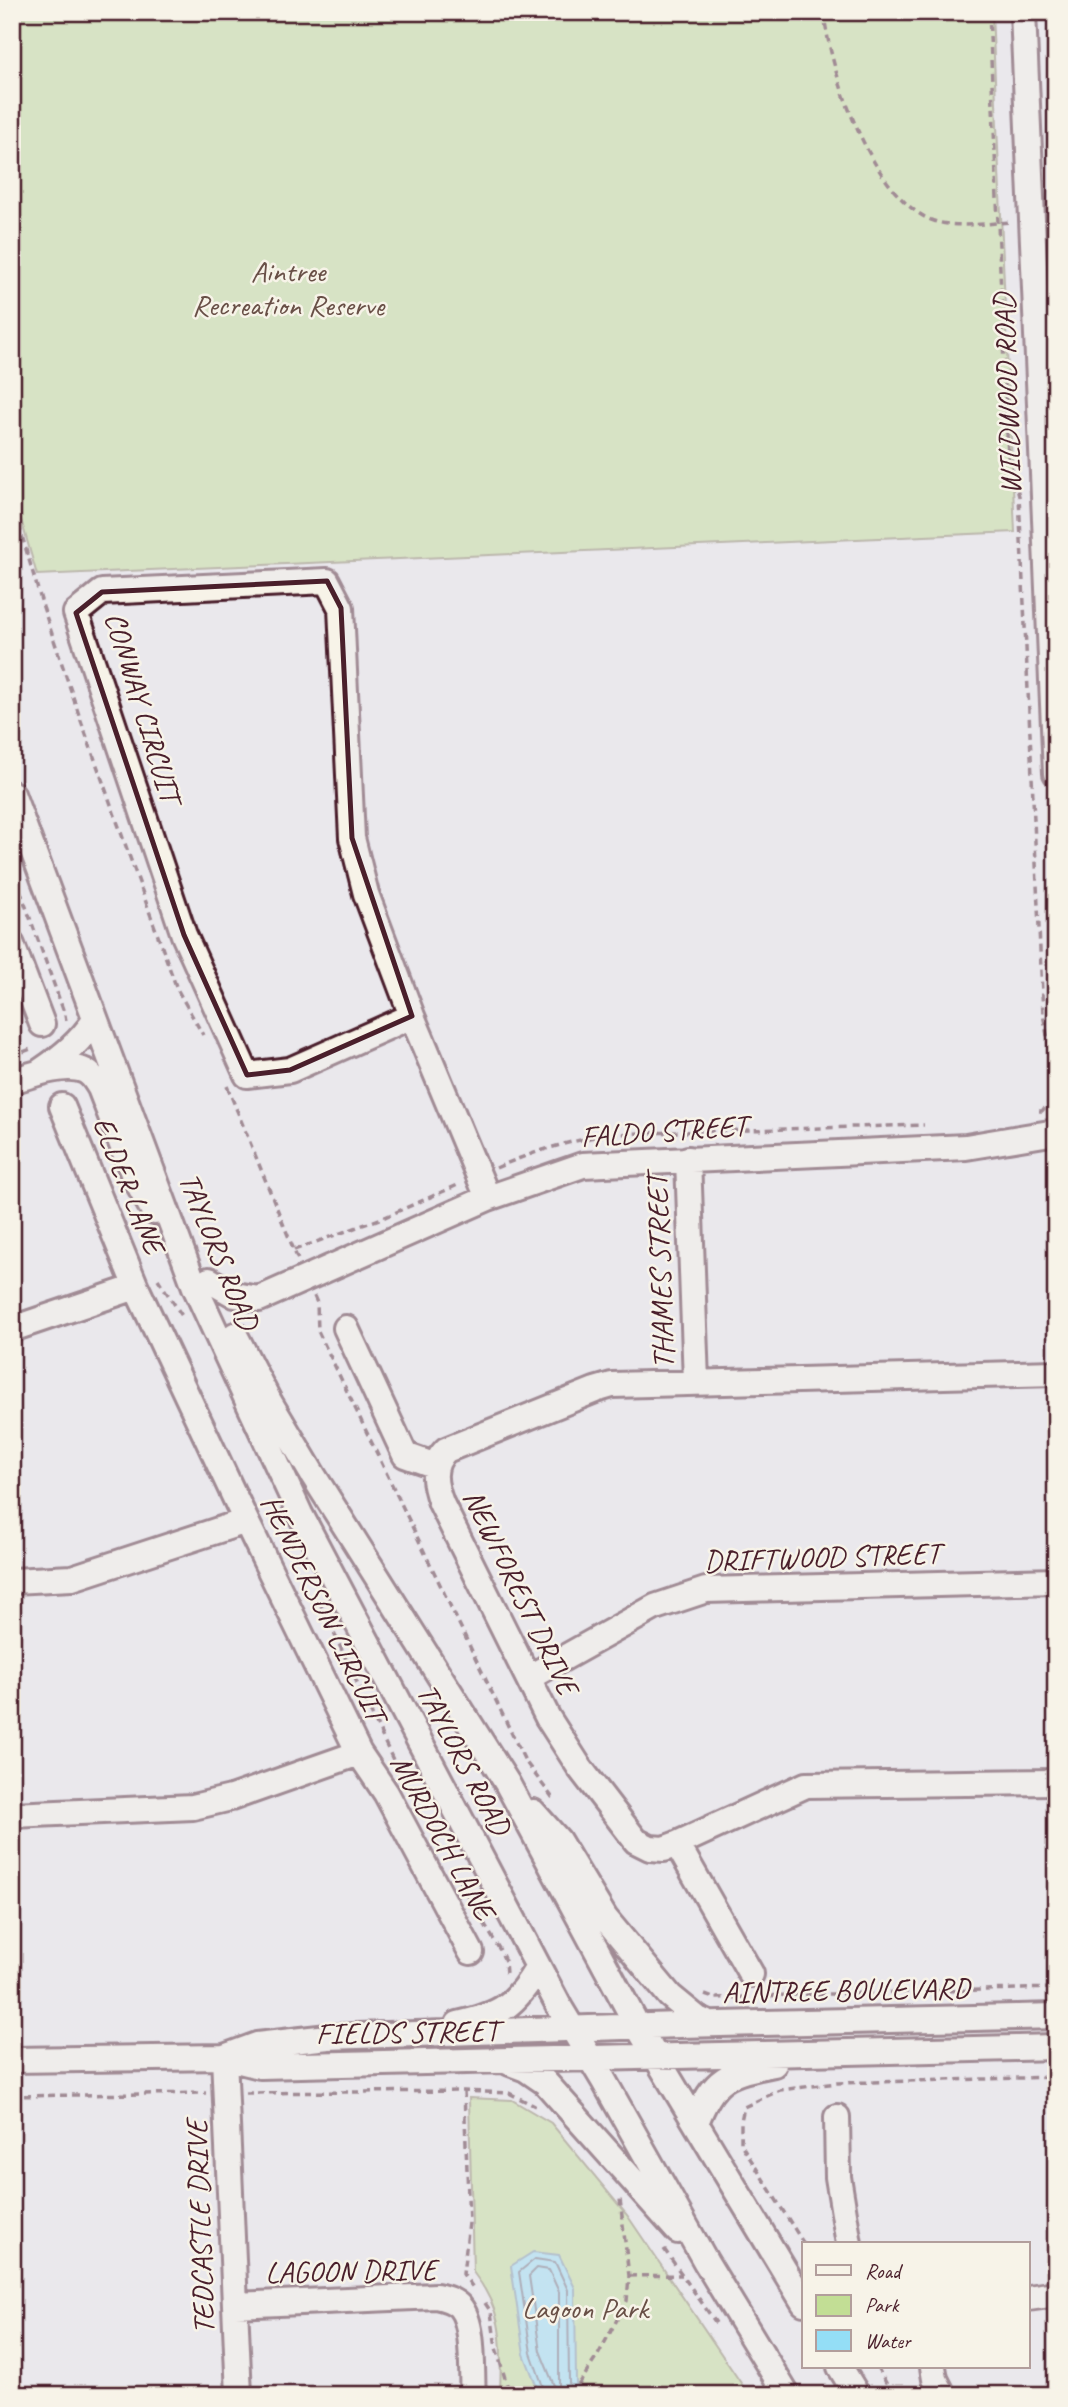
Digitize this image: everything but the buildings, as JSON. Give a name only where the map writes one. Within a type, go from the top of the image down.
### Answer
[{"type":"street","name":"WILDWOOD ROAD","points":[[1023,12],[1031,221],[1052,598],[1056,773]]},
{"type":"street","name":"CONWAY CIRCUIT","points":[[412,1016],[290,1070],[247,1075],[184,934],[76,612],[102,592],[327,581],[341,608],[352,838],[366,894],[412,1016],[488,1198]]},
{"type":"street","name":"TAYLORS ROAD","points":[[12,794],[137,1126],[300,1514],[538,1967],[706,2262],[788,2395]]},
{"type":"street","points":[[12,945],[42,1024]]},
{"type":"street","points":[[40,1072],[69,1052],[96,1020]]},
{"type":"street","points":[[12,1081],[40,1072],[74,1069],[85,1071],[92,1076],[112,1117],[134,1176],[202,1283],[235,1295],[259,1298],[235,1336]]},
{"type":"street","name":"ELDER LANE","points":[[62,1106],[136,1287]]},
{"type":"street","name":"FALDO STREET","points":[[259,1298],[488,1198],[583,1165],[965,1147],[1056,1132]]},
{"type":"street","name":"THAMES STREET","points":[[688,1159],[696,1382]]},
{"type":"street","name":"TAYLORS ROAD","points":[[202,1283],[313,1475],[508,1783],[654,2056],[802,2300]]},
{"type":"street","points":[[12,1329],[136,1287]]},
{"type":"street","name":"HENDERSON CIRCUIT","points":[[12,1815],[193,1807],[231,1798],[359,1753],[136,1287]]},
{"type":"street","points":[[346,1328],[405,1455],[436,1466]]},
{"type":"street","name":"NEWFOREST DRIVE","points":[[1056,1373],[612,1385],[446,1450],[439,1457],[436,1466],[436,1489],[441,1503],[548,1718],[580,1768],[636,1841],[650,1848],[664,1849],[806,1785],[1056,1782]]},
{"type":"street","points":[[12,1581],[72,1578],[246,1521]]},
{"type":"street","name":"DRIFTWOOD STREET","points":[[528,1678],[654,1607],[706,1590],[1056,1581]]},
{"type":"street","name":"MURDOCH LANE","points":[[359,1753],[386,1793],[471,1952]]},
{"type":"street","points":[[508,1783],[558,1840],[605,1918],[670,1996],[698,2019],[711,2025]]},
{"type":"street","points":[[677,1844],[751,1974]]},
{"type":"street","points":[[400,2036],[485,2018],[514,2002],[538,1967]]},
{"type":"street","name":"AINTREE BOULEVARD","points":[[574,2030],[1056,2016]]},
{"type":"street","name":"FIELDS STREET","points":[[224,2057],[257,2045],[328,2037],[574,2030]]},
{"type":"street","name":"AINTREE BOULEVARD","points":[[592,2059],[1056,2047]]},
{"type":"street","points":[[696,2123],[702,2106],[718,2083],[726,2077],[743,2070],[840,2052]]},
{"type":"street","name":"FIELDS STREET","points":[[12,2060],[224,2057],[260,2066],[592,2059]]},
{"type":"street","name":"TEDCASTLE DRIVE","points":[[224,2057],[239,2395]]},
{"type":"street","points":[[506,2061],[526,2069],[545,2082],[706,2262]]},
{"type":"street","points":[[837,2117],[838,2177],[849,2242]]},
{"type":"street","points":[[1030,2298],[1056,2294]]},
{"type":"street","name":"LAGOON DRIVE","points":[[235,2305],[436,2296],[449,2299],[459,2306],[469,2328],[472,2395]]},
{"type":"street","points":[[841,2368],[856,2395]]},
{"type":"street","points":[[933,2368],[943,2395]]},
{"type":"path","points":[[824,12],[831,60],[850,113],[881,173],[900,199],[919,215],[936,222],[953,224],[1031,221]]},
{"type":"path","points":[[989,12],[1008,457],[1019,496],[1043,1014],[1056,1082]]},
{"type":"path","points":[[1051,12],[1056,124]]},
{"type":"path","points":[[12,502],[79,715],[177,989],[208,1044]]},
{"type":"path","points":[[224,1079],[317,1303],[318,1331],[525,1761],[562,1811]]},
{"type":"path","points":[[702,1993],[713,1998],[1056,1988]]},
{"type":"path","points":[[464,2091],[469,2223],[463,2274],[491,2312],[496,2348],[510,2395]]},
{"type":"path","points":[[12,2096],[464,2091],[509,2093],[537,2107]]},
{"type":"path","points":[[572,2395],[598,2356],[627,2301],[629,2276],[620,2196]]},
{"type":"path","points":[[629,2276],[682,2275]]},
{"type":"path","points":[[878,2368],[893,2395]]},
{"type":"highlighted area","points":[[327,581],[341,608],[352,838],[412,1016],[290,1070],[247,1075],[184,935],[76,613],[102,592]]},
{"type":"green space","name":"Aintree Recreation Reserve","points":[[12,12],[992,12],[1015,532],[37,575],[12,488]]},
{"type":"green space","name":"Lagoon Park","points":[[469,2098],[512,2100],[551,2123],[627,2215],[749,2395],[500,2395],[501,2345],[496,2316],[484,2287],[473,2272]]},
{"type":"water","points":[[533,2252],[559,2255],[575,2288],[576,2383],[584,2395],[540,2395],[524,2354],[511,2266]]}]
